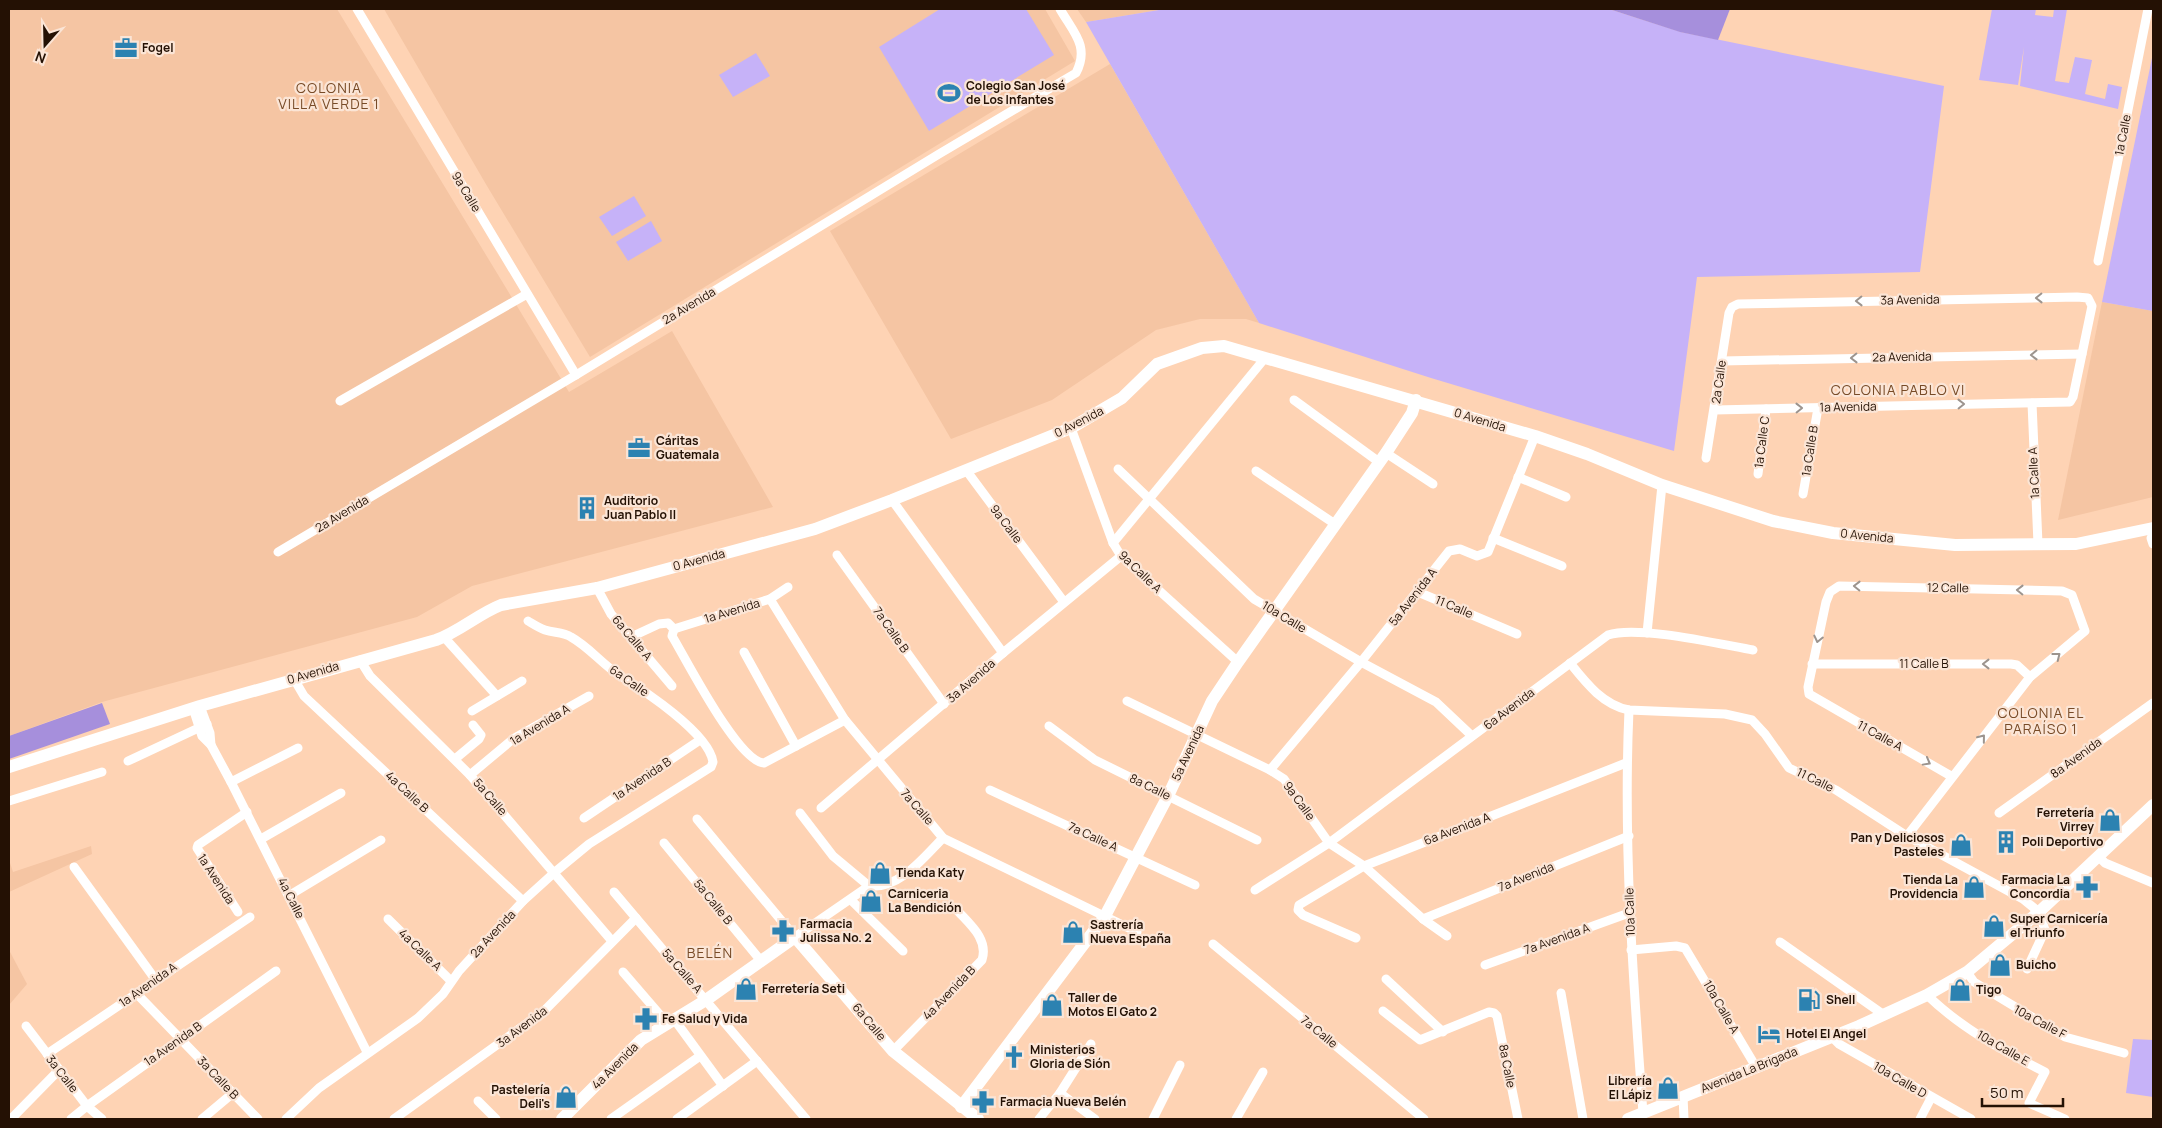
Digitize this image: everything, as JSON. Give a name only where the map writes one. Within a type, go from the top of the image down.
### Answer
[{"type":"street","name":"9a Calle","points":[[357,9],[576,375]]},
{"type":"street","name":"2a Avenida","points":[[278,552],[576,375],[1076,73],[1083,60],[1081,47],[1060,9]]},
{"type":"street","name":"1a Calle","points":[[2098,260],[2148,9]]},
{"type":"street","points":[[340,401],[527,294]]},
{"type":"street","name":"3a Avenida","points":[[1732,307],[1738,304],[2088,298],[2092,306],[2082,354]]},
{"type":"street","name":"2a Calle","points":[[1706,458],[1732,307]]},
{"type":"street","name":"0 Avenida","points":[[9,767],[197,707],[444,637],[488,610],[501,605],[597,588],[815,529],[1071,428],[1112,405],[1150,370],[1165,360],[1212,345],[1224,346],[1416,400],[1535,436],[1588,454],[1662,485],[1773,521],[1833,533],[1955,545],[2076,544],[2153,537]]},
{"type":"street","name":"2a Avenida","points":[[1722,361],[2082,354]]},
{"type":"street","name":"1a Avenida","points":[[1715,410],[2070,402],[2073,397],[2082,354]]},
{"type":"street","points":[[1113,543],[1264,358]]},
{"type":"street","points":[[1294,400],[1382,458],[1433,484]]},
{"type":"street","name":"5a Avenida","points":[[961,1106],[1106,916],[1168,796],[1212,701],[1412,414],[1416,400]]},
{"type":"street","name":"1a Calle A","points":[[2032,403],[2038,544]]},
{"type":"street","name":"1a Calle B","points":[[1803,494],[1818,408]]},
{"type":"street","name":"1a Calle C","points":[[1758,474],[1766,409]]},
{"type":"street","name":"9a Calle A","points":[[1071,428],[1113,543],[1121,556],[1238,662]]},
{"type":"street","name":"5a Avenida A","points":[[1270,770],[1361,662],[1449,551],[1454,548],[1478,556],[1488,552],[1535,436]]},
{"type":"street","name":"10a Calle","points":[[1118,469],[1254,599],[1361,662],[1436,702],[1472,736]]},
{"type":"street","name":"9a Calle","points":[[966,470],[1064,602]]},
{"type":"street","points":[[1256,471],[1335,524]]},
{"type":"street","points":[[1518,477],[1566,497]]},
{"type":"street","points":[[1647,633],[1662,485]]},
{"type":"street","points":[[892,500],[1003,653]]},
{"type":"street","points":[[1493,538],[1562,566]]},
{"type":"street","name":"7a Calle B","points":[[837,555],[944,704]]},
{"type":"street","name":"3a Avenida","points":[[821,808],[878,762],[1003,653],[1121,556]]},
{"type":"street","name":"12 Calle","points":[[1812,664],[1830,592],[1839,586],[2068,592],[2072,595],[2085,631],[2084,634],[2030,678]]},
{"type":"street","name":"1a Avenida","points":[[674,629],[770,599],[788,587]]},
{"type":"street","name":"6a Calle A","points":[[597,588],[611,614],[672,686]]},
{"type":"street","name":"11 Calle","points":[[1418,592],[1517,634]]},
{"type":"street","name":"7a Calle","points":[[770,599],[845,720],[943,838],[1137,932]]},
{"type":"street","name":"6a Calle","points":[[528,621],[545,630],[568,635],[581,643],[619,675],[634,682],[660,702],[700,740],[713,762]]},
{"type":"street","points":[[631,637],[659,624],[668,623],[674,629],[672,636],[705,696],[745,753],[754,761],[764,763],[845,720]]},
{"type":"street","name":"6a Avenida","points":[[1255,890],[1329,842],[1608,634],[1619,631],[1647,633],[1753,650]]},
{"type":"street","points":[[444,637],[497,696]]},
{"type":"street","points":[[744,652],[796,746]]},
{"type":"street","name":"5a Calle","points":[[360,660],[370,676],[470,775],[555,872],[612,941]]},
{"type":"street","name":"11 Calle","points":[[1570,663],[1603,698],[1615,707],[1629,710],[1725,714],[1752,720],[1765,734],[1789,768],[1836,790],[1907,836],[2023,899],[2039,912]]},
{"type":"street","name":"11 Calle B","points":[[1812,664],[2012,664],[2017,665],[2030,678]]},
{"type":"street","name":"11 Calle A","points":[[1812,664],[1809,694],[1952,776]]},
{"type":"street","points":[[1907,836],[2030,678]]},
{"type":"street","name":"4a Calle B","points":[[294,679],[304,696],[524,901]]},
{"type":"street","points":[[472,711],[522,681]]},
{"type":"street","name":"1a Avenida A","points":[[470,775],[513,739],[589,696]]},
{"type":"street","name":"9a Calle","points":[[1127,701],[1270,770],[1284,779],[1329,842],[1364,866],[1423,919],[1447,936]]},
{"type":"street","name":"8a Avenida","points":[[1999,814],[2153,703]]},
{"type":"street","name":"4a Calle","points":[[197,707],[211,745],[290,895],[367,1052]]},
{"type":"street","name":"10a Calle","points":[[1629,710],[1626,763],[1629,836],[1629,913],[1643,1113]]},
{"type":"street","points":[[455,759],[481,735],[473,725]]},
{"type":"street","points":[[128,761],[203,726]]},
{"type":"street","name":"8a Calle","points":[[1049,726],[1095,760],[1257,840]]},
{"type":"street","name":"1a Avenida B","points":[[584,818],[700,740]]},
{"type":"street","points":[[231,782],[298,748]]},
{"type":"street","name":"2a Avenida","points":[[286,1119],[319,1088],[367,1052],[418,1018],[443,994],[451,981],[524,901],[555,872],[589,844],[711,767],[713,762]]},
{"type":"street","name":"6a Avenida A","points":[[1356,938],[1303,915],[1298,910],[1299,905],[1364,866],[1626,763]]},
{"type":"street","points":[[9,801],[102,772]]},
{"type":"street","name":"7a Calle A","points":[[990,790],[1195,885]]},
{"type":"street","points":[[261,839],[341,793]]},
{"type":"street","name":"Avenida La Brigada","points":[[1628,1119],[1884,1015],[1927,995],[1967,972],[2039,912],[2153,804]]},
{"type":"street","name":"1a Avenida","points":[[238,912],[197,848],[198,845],[247,812]]},
{"type":"street","points":[[800,813],[833,856],[869,886],[881,887],[893,883],[919,862],[943,838]]},
{"type":"street","name":"6a Calle","points":[[697,819],[893,1051],[975,1118]]},
{"type":"street","name":"7a Avenida","points":[[1423,919],[1629,836]]},
{"type":"street","points":[[290,895],[381,840]]},
{"type":"street","name":"5a Calle B","points":[[664,843],[761,962]]},
{"type":"street","points":[[2099,857],[2105,863],[2153,883]]},
{"type":"street","points":[[74,867],[155,979]]},
{"type":"street","name":"4a Avenida","points":[[562,1119],[641,1040],[706,1000],[869,886]]},
{"type":"street","name":"5a Calle A","points":[[614,892],[806,1119]]},
{"type":"street","points":[[851,900],[903,951]]},
{"type":"street","name":"4a Avenida B","points":[[893,1051],[982,960],[985,951],[982,938],[955,908]]},
{"type":"street","points":[[2027,969],[2045,930],[2039,912]]},
{"type":"street","name":"7a Avenida A","points":[[1484,965],[1629,913]]},
{"type":"street","name":"1a Avenida A","points":[[47,1054],[137,994],[155,979],[250,917]]},
{"type":"street","name":"3a Avenida","points":[[394,1119],[544,1011],[636,918]]},
{"type":"street","name":"4a Calle A","points":[[388,919],[451,981]]},
{"type":"street","points":[[1780,942],[1884,1015]]},
{"type":"street","name":"7a Calle","points":[[1212,944],[1424,1119]]},
{"type":"street","name":"10a Calle A","points":[[1631,950],[1676,946],[1685,948],[1756,1067]]},
{"type":"street","name":"1a Avenida B","points":[[71,1119],[276,971]]},
{"type":"street","points":[[623,972],[671,1021],[724,1086]]},
{"type":"street","name":"10a Calle F","points":[[1967,972],[1974,982],[1981,987],[2065,1037],[2124,1052]]},
{"type":"street","points":[[1383,1011],[1417,1039],[1423,1040],[1442,1032],[1386,980]]},
{"type":"street","points":[[1562,993],[1583,1119]]},
{"type":"street","name":"3a Calle B","points":[[137,994],[258,1119]]},
{"type":"street","name":"10a Calle E","points":[[1927,995],[1940,1008],[2000,1049],[2045,1072],[2029,1103],[2066,1119]]},
{"type":"street","name":"8a Calle","points":[[1442,1032],[1489,1012],[1497,1016],[1518,1119]]},
{"type":"street","name":"3a Calle","points":[[26,1026],[87,1106],[102,1119]]},
{"type":"street","name":"10a Calle D","points":[[1832,1037],[1839,1044],[1931,1098],[1971,1119]]},
{"type":"street","points":[[1040,1119],[1060,1093],[1091,1044]]},
{"type":"street","points":[[611,1119],[700,1056]]},
{"type":"street","points":[[677,1119],[757,1061]]},
{"type":"street","points":[[1153,1119],[1180,1065]]},
{"type":"street","points":[[11,1119],[59,1070]]},
{"type":"street","points":[[1236,1119],[1263,1072]]},
{"type":"street","points":[[202,1119],[233,1093]]},
{"type":"street","points":[[1060,1093],[1095,1119]]},
{"type":"street","points":[[1683,1096],[1684,1119]]},
{"type":"street","points":[[1920,1119],[1931,1098]]},
{"type":"street","points":[[478,1101],[496,1119]]},
{"type":"shaded area","points":[[9,9],[337,9],[569,392],[672,331],[773,507],[472,586],[417,617],[102,702],[9,736]]},
{"type":"shaded area","name":"Colegio San José de Los Infantes","points":[[384,9],[1045,9],[1075,61],[590,357],[487,186]]},
{"type":"shaded area","name":"Colegio San José de Los Infantes","points":[[940,9],[1026,9],[1054,55],[929,131],[879,47]]},
{"type":"shaded area","points":[[1077,9],[1165,9],[1086,22]]},
{"type":"shaded area","points":[[1165,9],[1609,9],[1681,32],[1944,86],[1920,272],[1697,277],[1674,451],[1431,378],[1259,323],[1086,22]]},
{"type":"shaded area","points":[[1609,9],[1730,9],[1718,40],[1680,32]]},
{"type":"shaded area","points":[[1992,9],[2036,9],[2035,15],[2053,17],[2054,9],[2067,9],[2055,81],[2069,83],[2075,57],[2092,60],[2085,94],[2105,99],[2108,84],[2122,87],[2118,109],[2020,86],[2024,47],[2018,85],[1979,80]]},
{"type":"shaded area","points":[[756,53],[770,76],[733,97],[719,75]]},
{"type":"shaded area","points":[[2153,53],[2153,311],[2102,302]]},
{"type":"shaded area","points":[[1110,64],[1259,323],[1246,319],[1200,319],[1156,330],[1052,400],[951,439],[830,231]]},
{"type":"shaded area","points":[[634,196],[646,216],[612,236],[599,217]]},
{"type":"shaded area","points":[[651,221],[662,241],[628,261],[616,242]]},
{"type":"shaded area","points":[[2102,302],[2153,311],[2153,497],[2058,520]]},
{"type":"shaded area","points":[[102,703],[110,724],[9,759],[9,736]]},
{"type":"shaded area","points":[[91,846],[92,854],[9,892],[9,860],[13,872]]},
{"type":"shaded area","points":[[9,950],[27,984],[9,1005]]},
{"type":"shaded area","points":[[2133,1039],[2153,1040],[2153,1097],[2126,1093]]},
{"type":"place","name":"Fogel","points":[[126,48]]},
{"type":"place","name":"Colegio San José de Los Infantes","points":[[949,93]]},
{"type":"place","name":"Cáritas Guatemala","points":[[639,448]]},
{"type":"place","name":"Auditorio Juan Pablo II","points":[[587,508]]},
{"type":"place","name":"Ferretería Virrey","points":[[2110,820]]},
{"type":"place","name":"Poli Deportivo","points":[[2006,842]]},
{"type":"place","name":"Pan y Deliciosos Pasteles","points":[[1961,845]]},
{"type":"place","name":"Tienda Katy","points":[[880,873]]},
{"type":"place","name":"Tienda La Providencia","points":[[1974,887]]},
{"type":"place","name":"Farmacia La Concordia","points":[[2087,887]]},
{"type":"place","name":"Carniceria La Bendición","points":[[871,901]]},
{"type":"place","name":"Super Carnicería el Triunfo","points":[[1994,926]]},
{"type":"place","name":"Farmacia Julissa No. 2","points":[[783,931]]},
{"type":"place","name":"Sastrería Nueva España","points":[[1073,932]]},
{"type":"place","name":"Buicho","points":[[2000,965]]},
{"type":"place","name":"Ferretería Seti","points":[[746,989]]},
{"type":"place","name":"Tigo","points":[[1960,990]]},
{"type":"place","name":"Shell","points":[[1809,1000]]},
{"type":"place","name":"Taller de Motos El Gato 2","points":[[1052,1005]]},
{"type":"place","name":"Fe Salud y Vida","points":[[646,1019]]},
{"type":"place","name":"Hotel El Angel","points":[[1769,1034]]},
{"type":"place","name":"Ministerios Gloria de Sión","points":[[1014,1057]]},
{"type":"place","name":"Librería El Lápiz","points":[[1668,1088]]},
{"type":"place","name":"Pastelería Deli's","points":[[566,1097]]},
{"type":"place","name":"Farmacia Nueva Belén","points":[[983,1102]]},
{"type":"district","name":"COLONIA VILLA VERDE 1","points":[[329,96]]},
{"type":"district","name":"COLONIA PABLO VI","points":[[1898,390]]},
{"type":"district","name":"COLONIA EL PARAÍSO 1","points":[[2041,722]]},
{"type":"district","name":"BELÉN","points":[[710,953]]}]
